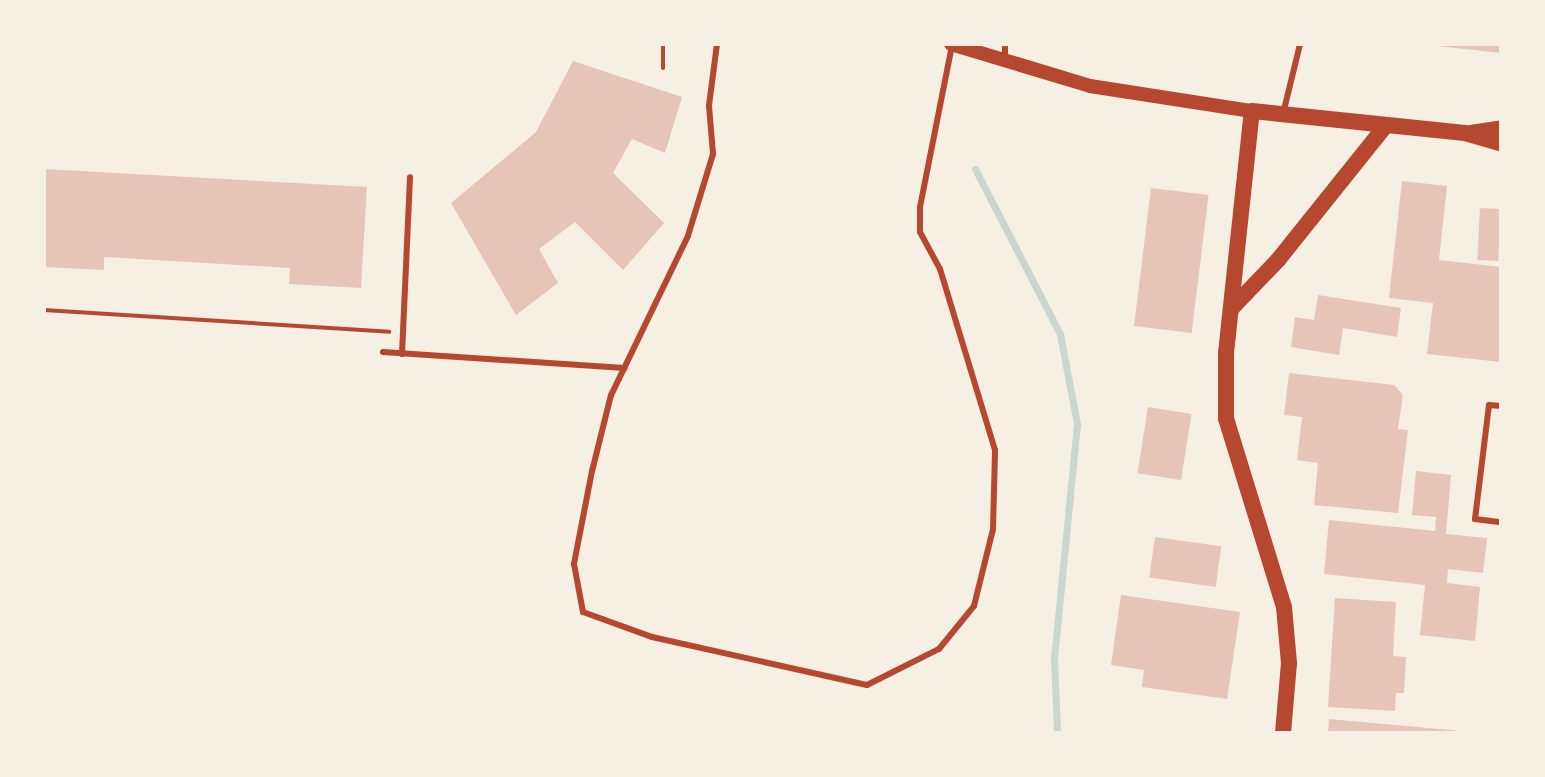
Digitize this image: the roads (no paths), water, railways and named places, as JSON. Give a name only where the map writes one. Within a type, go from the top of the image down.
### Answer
[{"type":"main road","points":[[1283,733],[1289,663],[1284,607],[1226,419],[1231,309],[1252,111],[1465,133],[1501,143]]},
{"type":"main road","points":[[1231,309],[1278,260],[1386,125]]},
{"type":"main road","points":[[1465,133],[1501,128]]},
{"type":"street","points":[[951,44],[1005,64],[1090,86],[1252,111]]},
{"type":"lane","points":[[717,44],[709,106],[713,154],[688,236],[611,395],[574,564],[583,612],[652,637],[867,685],[939,649],[974,606],[993,529],[995,450],[940,269],[920,232],[923,193],[951,44]]},
{"type":"lane","points":[[1005,44],[1005,64]]},
{"type":"lane","points":[[1283,114],[1300,44]]},
{"type":"lane","points":[[402,354],[410,177]]},
{"type":"lane","points":[[383,352],[624,368]]},
{"type":"lane","points":[[1501,406],[1489,405],[1475,519],[1501,522]]},
{"type":"waterway","points":[[975,169],[1060,334],[1077,424],[1054,657],[1057,733]]}]
